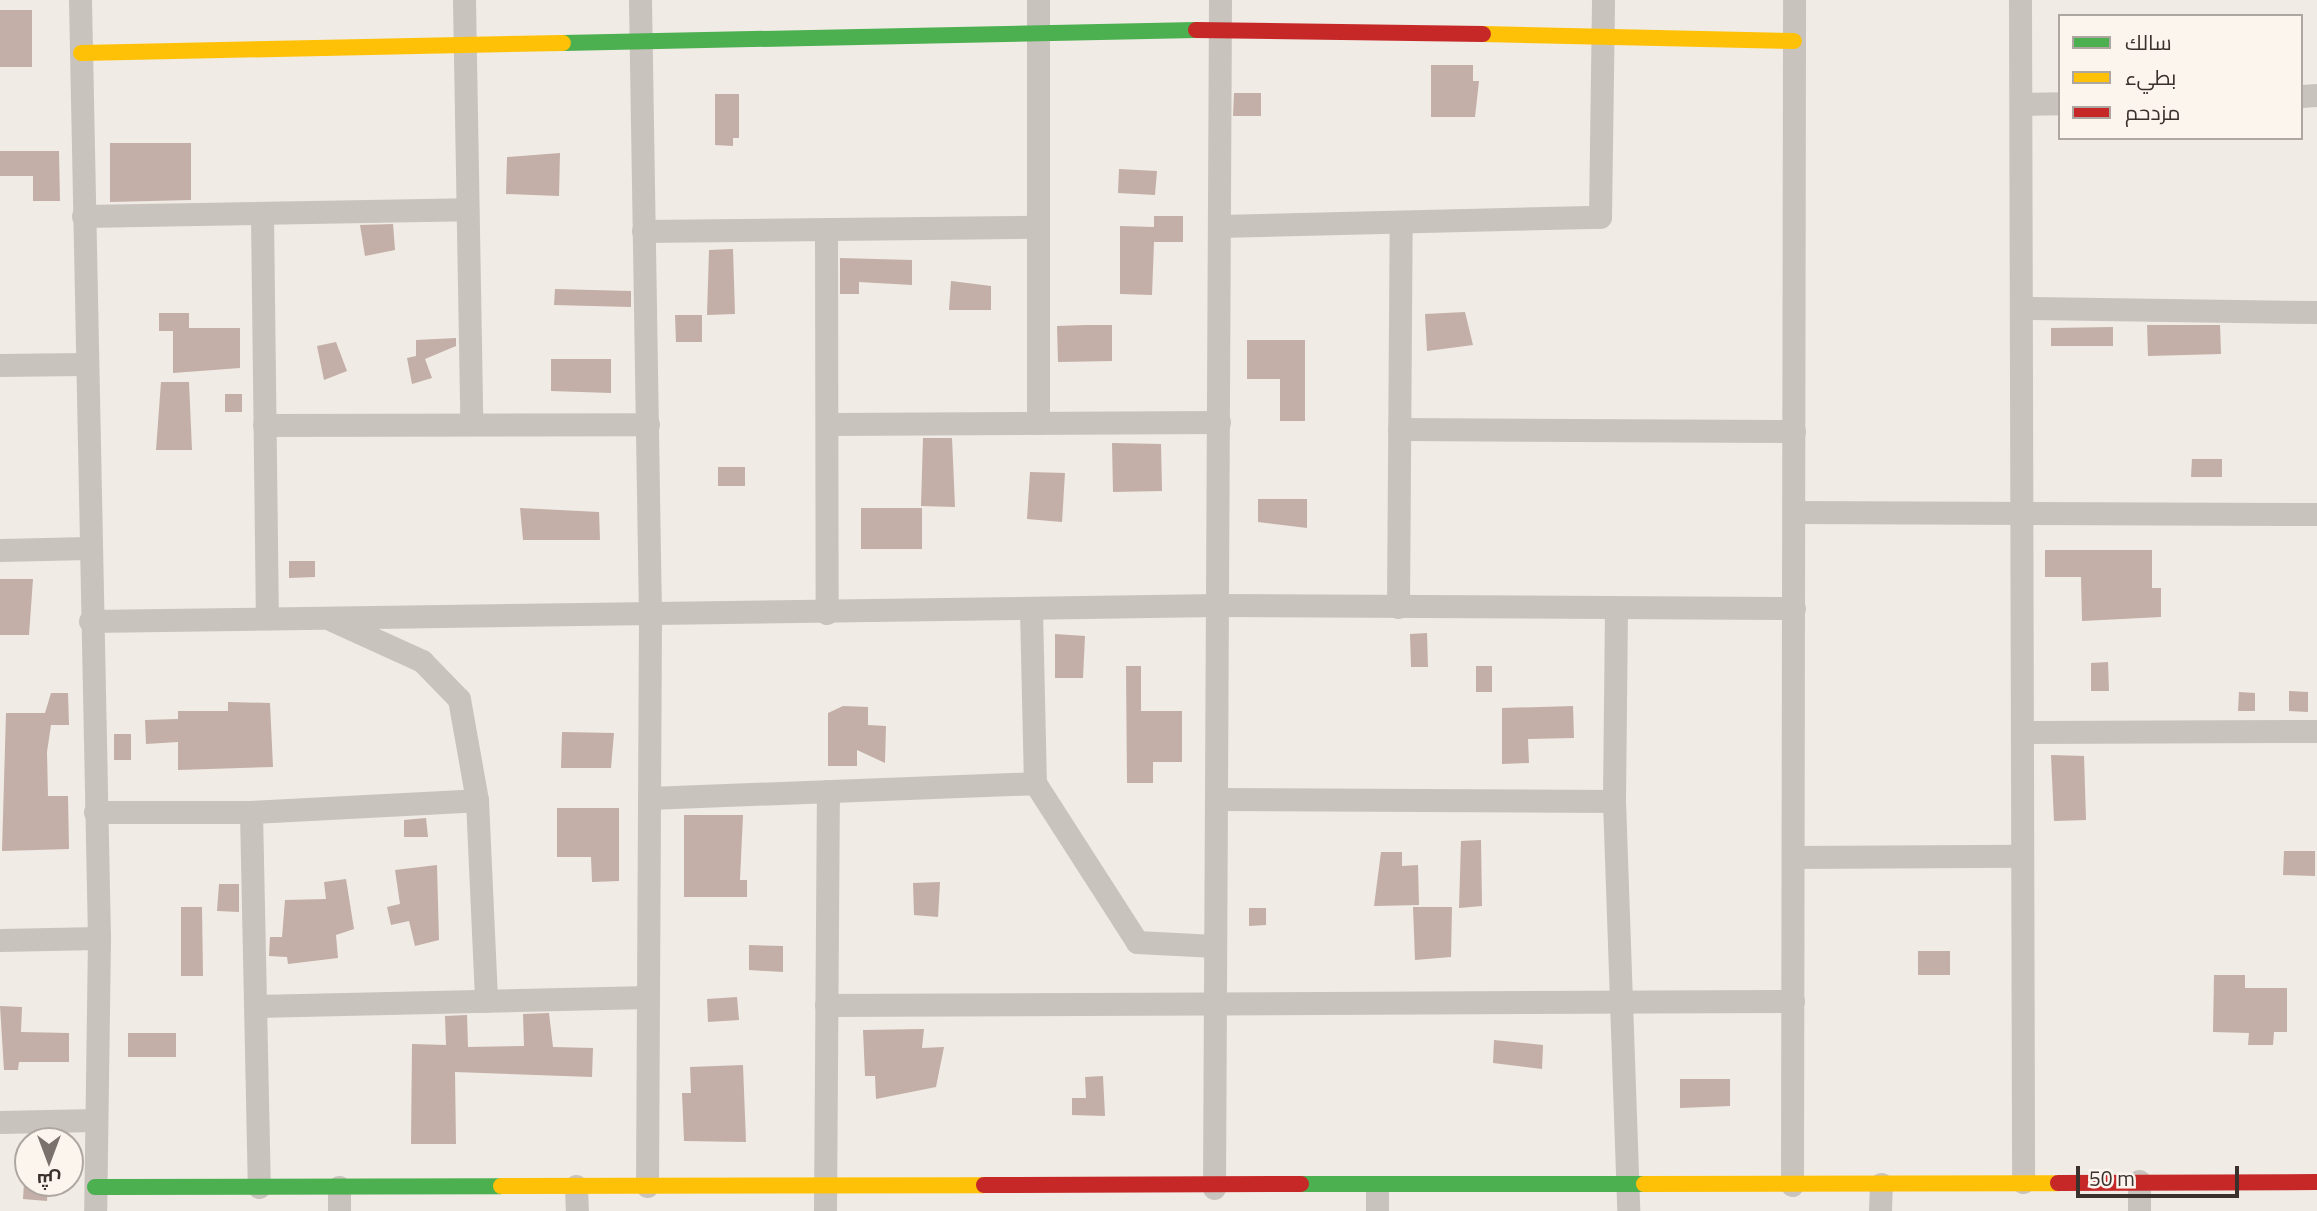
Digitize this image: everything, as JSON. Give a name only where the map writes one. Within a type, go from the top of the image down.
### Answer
[{"type":"street","points":[[80,0],[83,364],[99,938],[95,1211]]},
{"type":"street","points":[[464,0],[471,422]]},
{"type":"street","points":[[640,0],[650,616],[647,1186]]},
{"type":"street","points":[[1038,0],[1038,423]]},
{"type":"street","points":[[1214,1188],[1220,0]]},
{"type":"street","points":[[1219,226],[1600,217],[1603,0]]},
{"type":"street","points":[[1792,1185],[1794,0]]},
{"type":"street","points":[[2020,0],[2023,308],[2023,1182]]},
{"type":"street","points":[[80,52],[464,44],[640,44],[1220,29],[1794,41]]},
{"type":"street","points":[[2021,104],[2058,103]]},
{"type":"street","points":[[83,216],[262,215],[466,209]]},
{"type":"street","points":[[262,215],[267,618]]},
{"type":"street","points":[[1398,607],[1401,222]]},
{"type":"street","points":[[643,231],[1037,227]]},
{"type":"street","points":[[826,229],[831,424],[827,613]]},
{"type":"street","points":[[2023,308],[2317,312]]},
{"type":"street","points":[[0,365],[83,364]]},
{"type":"street","points":[[264,425],[471,422],[648,424]]},
{"type":"street","points":[[831,424],[1219,422]]},
{"type":"street","points":[[1399,429],[1794,431]]},
{"type":"street","points":[[1794,512],[2317,514]]},
{"type":"street","points":[[0,550],[89,548]]},
{"type":"street","points":[[90,621],[650,616],[1218,605],[1794,608]]},
{"type":"street","points":[[1616,608],[1614,801],[1628,1211]]},
{"type":"street","points":[[1031,609],[1035,783],[1137,942],[1215,946]]},
{"type":"street","points":[[326,618],[422,661],[459,699],[477,800],[486,1001]]},
{"type":"street","points":[[2022,732],[2317,730]]},
{"type":"street","points":[[649,798],[1035,783]]},
{"type":"street","points":[[825,1211],[828,791]]},
{"type":"street","points":[[1217,799],[1614,801]]},
{"type":"street","points":[[95,812],[251,813],[477,800]]},
{"type":"street","points":[[251,813],[259,1187]]},
{"type":"street","points":[[1793,858],[2022,856]]},
{"type":"street","points":[[0,940],[99,938]]},
{"type":"street","points":[[256,1006],[648,997]]},
{"type":"street","points":[[826,1005],[1793,1001]]},
{"type":"street","points":[[0,1122],[96,1120]]},
{"type":"street","points":[[2139,1181],[2139,1211]]},
{"type":"street","points":[[95,1187],[1214,1188],[1377,1200],[1628,1187],[2139,1181],[2317,1182]]},
{"type":"street","points":[[1880,1211],[1881,1184]]},
{"type":"street","points":[[576,1186],[577,1211]]},
{"type":"street","points":[[339,1187],[339,1211]]},
{"type":"building","points":[[0,10],[32,10],[32,67],[0,67]]},
{"type":"building","points":[[1431,65],[1473,65],[1473,81],[1479,81],[1475,117],[1431,117]]},
{"type":"building","points":[[1234,93],[1261,93],[1261,116],[1233,116]]},
{"type":"building","points":[[715,94],[739,94],[739,138],[733,138],[733,146],[715,145]]},
{"type":"building","points":[[110,143],[191,143],[191,200],[110,202]]},
{"type":"building","points":[[0,151],[59,151],[60,201],[33,201],[33,176],[0,176]]},
{"type":"building","points":[[560,153],[559,196],[506,194],[507,157]]},
{"type":"building","points":[[1119,169],[1157,171],[1155,195],[1118,193]]},
{"type":"building","points":[[1154,216],[1183,216],[1183,242],[1154,242],[1152,295],[1120,294],[1120,226],[1154,227]]},
{"type":"building","points":[[393,224],[395,250],[365,256],[360,225]]},
{"type":"building","points":[[733,249],[735,314],[707,315],[709,250]]},
{"type":"building","points":[[840,258],[912,260],[912,285],[859,282],[859,294],[840,294]]},
{"type":"building","points":[[951,281],[991,286],[991,310],[949,310]]},
{"type":"building","points":[[555,289],[631,291],[631,307],[554,305]]},
{"type":"building","points":[[1465,312],[1473,345],[1427,351],[1425,314]]},
{"type":"building","points":[[159,313],[189,313],[189,328],[240,328],[240,368],[173,373],[173,331],[159,331]]},
{"type":"building","points":[[675,315],[702,315],[702,342],[676,342]]},
{"type":"building","points":[[1112,325],[1112,361],[1058,362],[1057,326]]},
{"type":"building","points":[[2147,325],[2220,325],[2221,354],[2148,356]]},
{"type":"building","points":[[2113,327],[2113,346],[2051,346],[2051,328]]},
{"type":"building","points":[[456,338],[456,346],[425,359],[432,378],[412,384],[407,358],[416,356],[416,340]]},
{"type":"building","points":[[1247,340],[1305,340],[1305,421],[1280,421],[1280,379],[1247,379]]},
{"type":"building","points":[[336,342],[347,371],[324,380],[317,346]]},
{"type":"building","points":[[551,359],[611,359],[611,393],[551,391]]},
{"type":"building","points":[[161,382],[189,382],[192,450],[156,450]]},
{"type":"building","points":[[225,394],[242,394],[242,412],[225,412]]},
{"type":"building","points":[[923,438],[952,438],[955,507],[921,506]]},
{"type":"building","points":[[1112,443],[1161,444],[1162,491],[1113,492]]},
{"type":"building","points":[[2192,459],[2222,459],[2222,477],[2191,477]]},
{"type":"building","points":[[718,467],[745,467],[745,486],[718,486]]},
{"type":"building","points":[[1030,472],[1065,473],[1062,522],[1027,519]]},
{"type":"building","points":[[1258,499],[1307,499],[1307,528],[1258,522]]},
{"type":"building","points":[[520,508],[599,512],[600,540],[523,540]]},
{"type":"building","points":[[861,508],[922,508],[922,549],[861,549]]},
{"type":"building","points":[[2045,550],[2152,550],[2152,588],[2161,588],[2161,617],[2082,621],[2081,577],[2045,577]]},
{"type":"building","points":[[289,561],[315,561],[315,577],[289,578]]},
{"type":"building","points":[[0,579],[33,579],[29,635],[0,635]]},
{"type":"building","points":[[1427,633],[1428,667],[1411,667],[1410,634]]},
{"type":"building","points":[[1055,634],[1085,636],[1083,678],[1055,678]]},
{"type":"building","points":[[2108,662],[2109,691],[2091,691],[2091,663]]},
{"type":"building","points":[[1126,666],[1141,666],[1141,711],[1182,711],[1182,762],[1153,762],[1153,783],[1127,783]]},
{"type":"building","points":[[1476,666],[1492,666],[1492,692],[1476,692]]},
{"type":"building","points":[[2289,691],[2308,692],[2308,712],[2289,711]]},
{"type":"building","points":[[2239,692],[2255,693],[2255,711],[2238,711]]},
{"type":"building","points":[[51,693],[68,693],[69,725],[51,725],[47,752],[48,796],[68,796],[69,849],[2,851],[6,713],[45,713]]},
{"type":"building","points":[[228,702],[270,703],[273,767],[178,770],[178,742],[146,744],[145,720],[178,719],[178,711],[228,711]]},
{"type":"building","points":[[843,706],[868,707],[868,725],[886,726],[885,763],[857,750],[857,766],[828,766],[828,713]]},
{"type":"building","points":[[1573,706],[1574,738],[1528,739],[1529,763],[1502,764],[1502,708]]},
{"type":"building","points":[[562,732],[614,733],[611,768],[561,768]]},
{"type":"building","points":[[114,734],[131,734],[131,760],[114,760]]},
{"type":"building","points":[[2051,755],[2084,756],[2086,820],[2054,821]]},
{"type":"building","points":[[557,808],[619,808],[619,881],[592,882],[591,857],[557,857]]},
{"type":"building","points":[[684,815],[743,815],[740,880],[747,880],[747,897],[684,897]]},
{"type":"building","points":[[426,818],[428,837],[404,837],[404,820]]},
{"type":"building","points":[[1481,840],[1482,906],[1459,908],[1461,841]]},
{"type":"building","points":[[2284,851],[2315,851],[2315,876],[2283,875]]},
{"type":"building","points":[[1381,852],[1402,852],[1402,866],[1418,865],[1419,905],[1374,906]]},
{"type":"building","points":[[437,865],[439,940],[415,946],[409,921],[391,925],[387,907],[400,904],[395,870]]},
{"type":"building","points":[[346,879],[354,929],[336,935],[338,958],[288,964],[287,957],[269,956],[270,937],[282,937],[285,900],[326,899],[324,882]]},
{"type":"building","points":[[940,882],[938,917],[914,915],[913,883]]},
{"type":"building","points":[[219,884],[239,884],[239,912],[217,911]]},
{"type":"building","points":[[181,907],[202,907],[203,976],[181,976]]},
{"type":"building","points":[[1413,907],[1452,907],[1451,957],[1415,960]]},
{"type":"building","points":[[1249,908],[1266,908],[1266,925],[1249,926]]},
{"type":"building","points":[[749,945],[783,946],[783,972],[749,970]]},
{"type":"building","points":[[1918,951],[1950,951],[1950,975],[1918,975]]},
{"type":"building","points":[[2214,975],[2245,975],[2245,988],[2287,988],[2287,1032],[2274,1032],[2273,1045],[2248,1045],[2249,1033],[2213,1032]]},
{"type":"building","points":[[737,997],[739,1020],[708,1022],[707,999]]},
{"type":"building","points":[[0,1006],[22,1007],[21,1032],[69,1033],[69,1062],[19,1062],[18,1070],[4,1070]]},
{"type":"building","points":[[549,1013],[553,1047],[593,1048],[592,1077],[455,1072],[456,1144],[411,1144],[412,1044],[446,1045],[445,1016],[467,1015],[468,1047],[524,1046],[523,1014]]},
{"type":"building","points":[[924,1029],[922,1048],[944,1047],[936,1087],[876,1099],[875,1076],[865,1076],[863,1030]]},
{"type":"building","points":[[128,1033],[176,1033],[176,1057],[128,1057]]},
{"type":"building","points":[[1494,1040],[1543,1045],[1542,1069],[1493,1063]]},
{"type":"building","points":[[743,1065],[746,1142],[684,1141],[682,1093],[691,1093],[690,1067]]},
{"type":"building","points":[[1103,1076],[1105,1116],[1072,1115],[1072,1098],[1086,1098],[1085,1077]]},
{"type":"building","points":[[1680,1079],[1730,1079],[1730,1106],[1680,1108]]},
{"type":"building","points":[[23,1197],[47,1197],[47,1201]]},
{"type":"traffic: fast","points":[[563,43],[1196,30]]},
{"type":"traffic: fast","points":[[1301,1184],[1644,1184]]},
{"type":"traffic: fast","points":[[95,1187],[501,1186]]},
{"type":"traffic: slow","points":[[1483,34],[1794,41]]},
{"type":"traffic: slow","points":[[81,53],[563,43]]},
{"type":"traffic: slow","points":[[1644,1184],[2058,1183]]},
{"type":"traffic: slow","points":[[501,1186],[984,1185]]},
{"type":"traffic: jam","points":[[1196,30],[1483,34]]},
{"type":"traffic: jam","points":[[2058,1183],[2317,1182]]},
{"type":"traffic: jam","points":[[984,1185],[1301,1184]]}]
